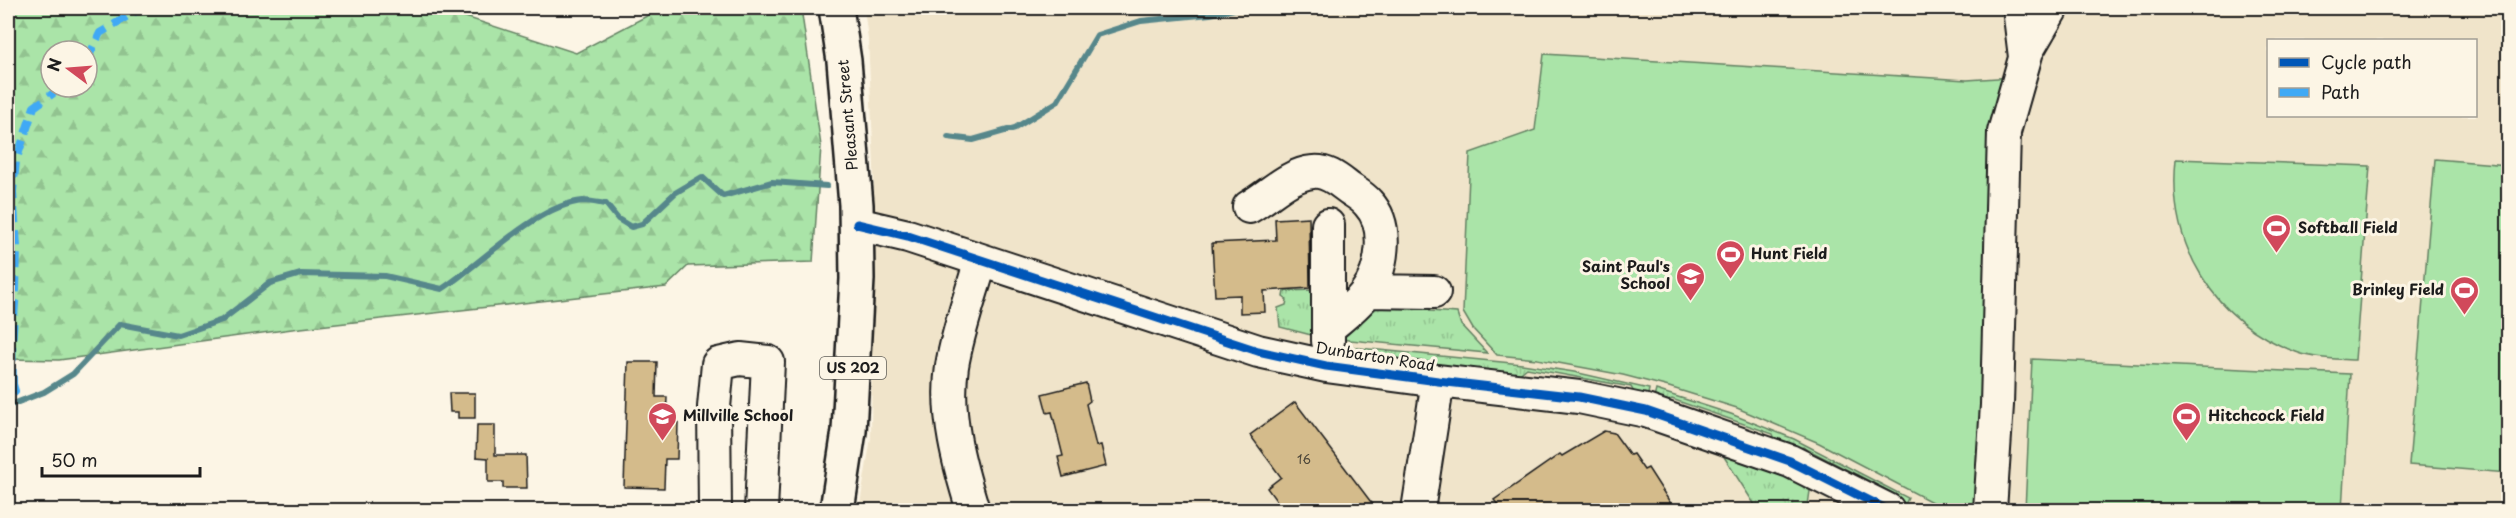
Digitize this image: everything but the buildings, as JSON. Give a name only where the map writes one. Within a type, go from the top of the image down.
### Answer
[{"type":"main road","name":"Pleasant Street","points":[[836,8],[844,61],[857,224]]},
{"type":"main road","name":"US 202","points":[[837,510],[849,431],[853,380],[857,224]]},
{"type":"street","points":[[2019,8],[2025,57]]},
{"type":"street","points":[[1990,510],[1997,405],[2004,132],[2025,57],[2052,8]]},
{"type":"street","points":[[1249,207],[1303,174],[1315,171],[1327,173],[1370,204],[1381,234],[1379,263],[1367,291],[1328,328]]},
{"type":"street","name":"Dunbarton Road","points":[[857,224],[908,236],[1258,351],[1326,366],[1579,397],[1647,411],[1790,461],[1888,510]]},
{"type":"street","points":[[1326,366],[1328,225]]},
{"type":"street","points":[[973,510],[958,454],[950,390],[959,336],[981,260]]},
{"type":"street","points":[[1367,291],[1434,292]]},
{"type":"street","points":[[715,510],[714,407],[718,364],[740,359],[768,362],[761,510]]},
{"type":"street","points":[[1418,510],[1438,381]]},
{"type":"shaded area","name":"Saint Paul's School","points":[[864,8],[2508,8],[2508,510],[859,510],[871,438],[874,165],[868,39]]},
{"type":"green space","points":[[8,8],[438,8],[576,53],[662,8],[801,8],[821,146],[813,262],[688,266],[666,287],[292,329],[59,360],[8,359]]},
{"type":"green space","name":"Hunt Field","points":[[1544,54],[1967,80],[2012,77],[1979,510],[1947,510],[1819,443],[1737,408],[1623,375],[1537,359],[1497,355],[1473,329],[1463,312],[1470,153],[1535,130]]},
{"type":"green space","name":"Softball Field","points":[[2176,159],[2370,166],[2355,360],[2318,357],[2296,352],[2267,339],[2241,321],[2220,300],[2202,276],[2188,250],[2179,221],[2175,191]]},
{"type":"green space","name":"Brinley Field","points":[[2435,159],[2508,165],[2508,473],[2409,465]]},
{"type":"green space","points":[[1314,290],[1315,336],[1280,327],[1278,308],[1286,305],[1287,300],[1283,297],[1284,291]]},
{"type":"green space","points":[[1430,305],[1430,311],[1457,313],[1461,325],[1487,353],[1339,339],[1374,306]]},
{"type":"green space","points":[[1338,346],[1522,364],[1574,372],[1649,389],[1647,400],[1637,398],[1631,387],[1527,368],[1517,376],[1340,352]]},
{"type":"green space","name":"Hitchcock Field","points":[[2032,359],[2350,374],[2342,510],[2025,510]]},
{"type":"green space","points":[[1656,390],[1731,414],[1794,439],[1908,498],[1903,509],[1897,495],[1803,447],[1790,451],[1777,446],[1773,434],[1672,399],[1661,405],[1653,402]]},
{"type":"green space","points":[[1728,451],[1806,485],[1810,491],[1808,505],[1800,510],[1758,510],[1721,452]]},
{"type":"waterway","points":[[948,137],[973,140],[1015,128],[1057,102],[1097,35],[1141,21],[1210,14],[1239,8]]},
{"type":"waterway","points":[[8,406],[44,392],[73,374],[120,324],[178,335],[222,320],[270,283],[301,274],[385,276],[442,289],[528,224],[565,205],[583,201],[606,204],[618,219],[631,227],[642,224],[675,193],[702,177],[723,196],[772,182],[827,186]]},
{"type":"marked path","points":[[97,39],[100,33],[141,8]]},
{"type":"marked path","points":[[13,384],[12,345],[17,246],[13,192],[16,161],[34,107],[45,99]]},
{"type":"marked path","points":[[8,382],[13,384],[15,391],[8,397]]},
{"type":"marked path","points":[[8,413],[8,438]]},
{"type":"cycle path","points":[[857,224],[908,236],[1258,351],[1326,366],[1579,397],[1646,411],[1790,461],[1888,510]]},
{"type":"place","name":"Softball Field","points":[[2277,254]]},
{"type":"place","name":"Hunt Field","points":[[1730,280]]},
{"type":"place","name":"Saint Paul's School","points":[[1691,302]]},
{"type":"place","name":"Brinley Field","points":[[2465,316]]},
{"type":"place","name":"Millville School","points":[[662,442]]},
{"type":"place","name":"Hitchcock Field","points":[[2187,442]]}]
